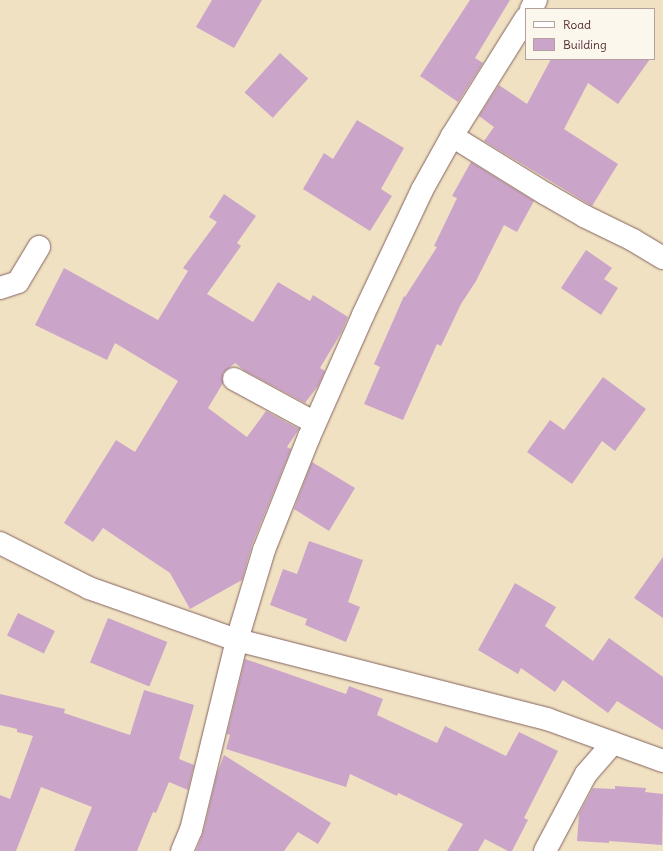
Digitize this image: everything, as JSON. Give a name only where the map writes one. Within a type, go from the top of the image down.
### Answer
[{"type":"street","points":[[182,851],[191,830],[237,640],[264,550],[315,423],[363,315],[419,197],[452,136],[525,20]]},
{"type":"street","points":[[452,136],[584,216],[634,240],[663,258]]},
{"type":"street","points":[[0,288],[18,282],[39,247]]},
{"type":"street","points":[[234,379],[315,423]]},
{"type":"street","points":[[0,543],[89,588],[237,640],[547,719],[663,761]]},
{"type":"street","points":[[545,851],[586,774],[612,743]]},
{"type":"building","points":[[212,0],[262,0],[234,48],[196,27]]},
{"type":"building","points":[[470,0],[510,0],[475,58],[483,63],[458,102],[420,76]]},
{"type":"building","points":[[280,53],[308,78],[273,118],[245,92]]},
{"type":"building","points":[[550,60],[649,60],[618,104],[588,83],[564,129],[618,164],[592,206],[484,141],[494,127],[479,116],[499,85],[527,104]]},
{"type":"building","points":[[357,120],[404,148],[381,189],[392,196],[370,231],[303,189],[324,153],[333,159]]},
{"type":"building","points":[[471,162],[534,201],[517,232],[504,225],[476,281],[461,304],[441,346],[437,344],[403,420],[364,404],[380,367],[374,364],[404,296],[405,297],[437,247],[434,246],[457,198],[452,196]]},
{"type":"building","points":[[224,194],[256,216],[237,243],[241,246],[207,294],[253,322],[278,282],[310,301],[313,295],[348,317],[341,333],[320,368],[325,371],[318,386],[305,403],[245,371],[235,363],[223,373],[223,383],[208,408],[247,437],[266,411],[299,429],[287,447],[291,449],[252,545],[242,580],[190,609],[170,573],[103,528],[93,542],[64,523],[116,440],[135,452],[178,381],[115,343],[107,360],[35,325],[64,268],[158,320],[188,271],[183,268],[217,222],[209,217]]},
{"type":"building","points":[[586,250],[612,268],[604,279],[618,288],[601,315],[561,288]]},
{"type":"building","points":[[603,377],[646,409],[615,451],[602,441],[572,484],[527,452],[550,420],[564,430]]},
{"type":"building","points":[[312,462],[355,488],[329,531],[294,509]]},
{"type":"building","points":[[309,541],[363,560],[348,602],[360,607],[346,642],[305,625],[307,619],[270,605],[283,569],[297,574]]},
{"type":"building","points":[[663,557],[663,618],[634,598]]},
{"type":"building","points":[[515,583],[556,607],[545,626],[593,661],[609,638],[663,677],[663,730],[617,701],[608,713],[563,680],[555,692],[521,668],[518,674],[478,650]]},
{"type":"building","points":[[18,613],[55,631],[44,653],[7,635]]},
{"type":"building","points":[[108,618],[167,642],[149,686],[90,663]]},
{"type":"building","points":[[245,659],[346,694],[349,686],[383,699],[377,715],[437,743],[445,726],[506,756],[519,732],[558,751],[524,818],[528,820],[512,851],[508,851],[485,839],[478,851],[447,851],[463,824],[398,793],[397,796],[350,774],[346,787],[226,749],[230,735],[227,734]]},
{"type":"building","points":[[144,690],[194,705],[179,759],[194,765],[188,790],[169,782],[156,813],[153,812],[137,851],[74,851],[92,807],[41,787],[16,851],[0,851],[0,795],[10,799],[33,736],[17,732],[17,729],[0,725],[0,694],[65,709],[64,713],[130,735]]},
{"type":"building","points":[[224,755],[331,823],[318,844],[298,832],[284,851],[196,851],[203,833],[217,774]]},
{"type":"building","points":[[615,786],[646,788],[645,792],[663,794],[662,845],[609,841],[609,843],[577,841],[579,814],[593,788],[615,789]]}]
